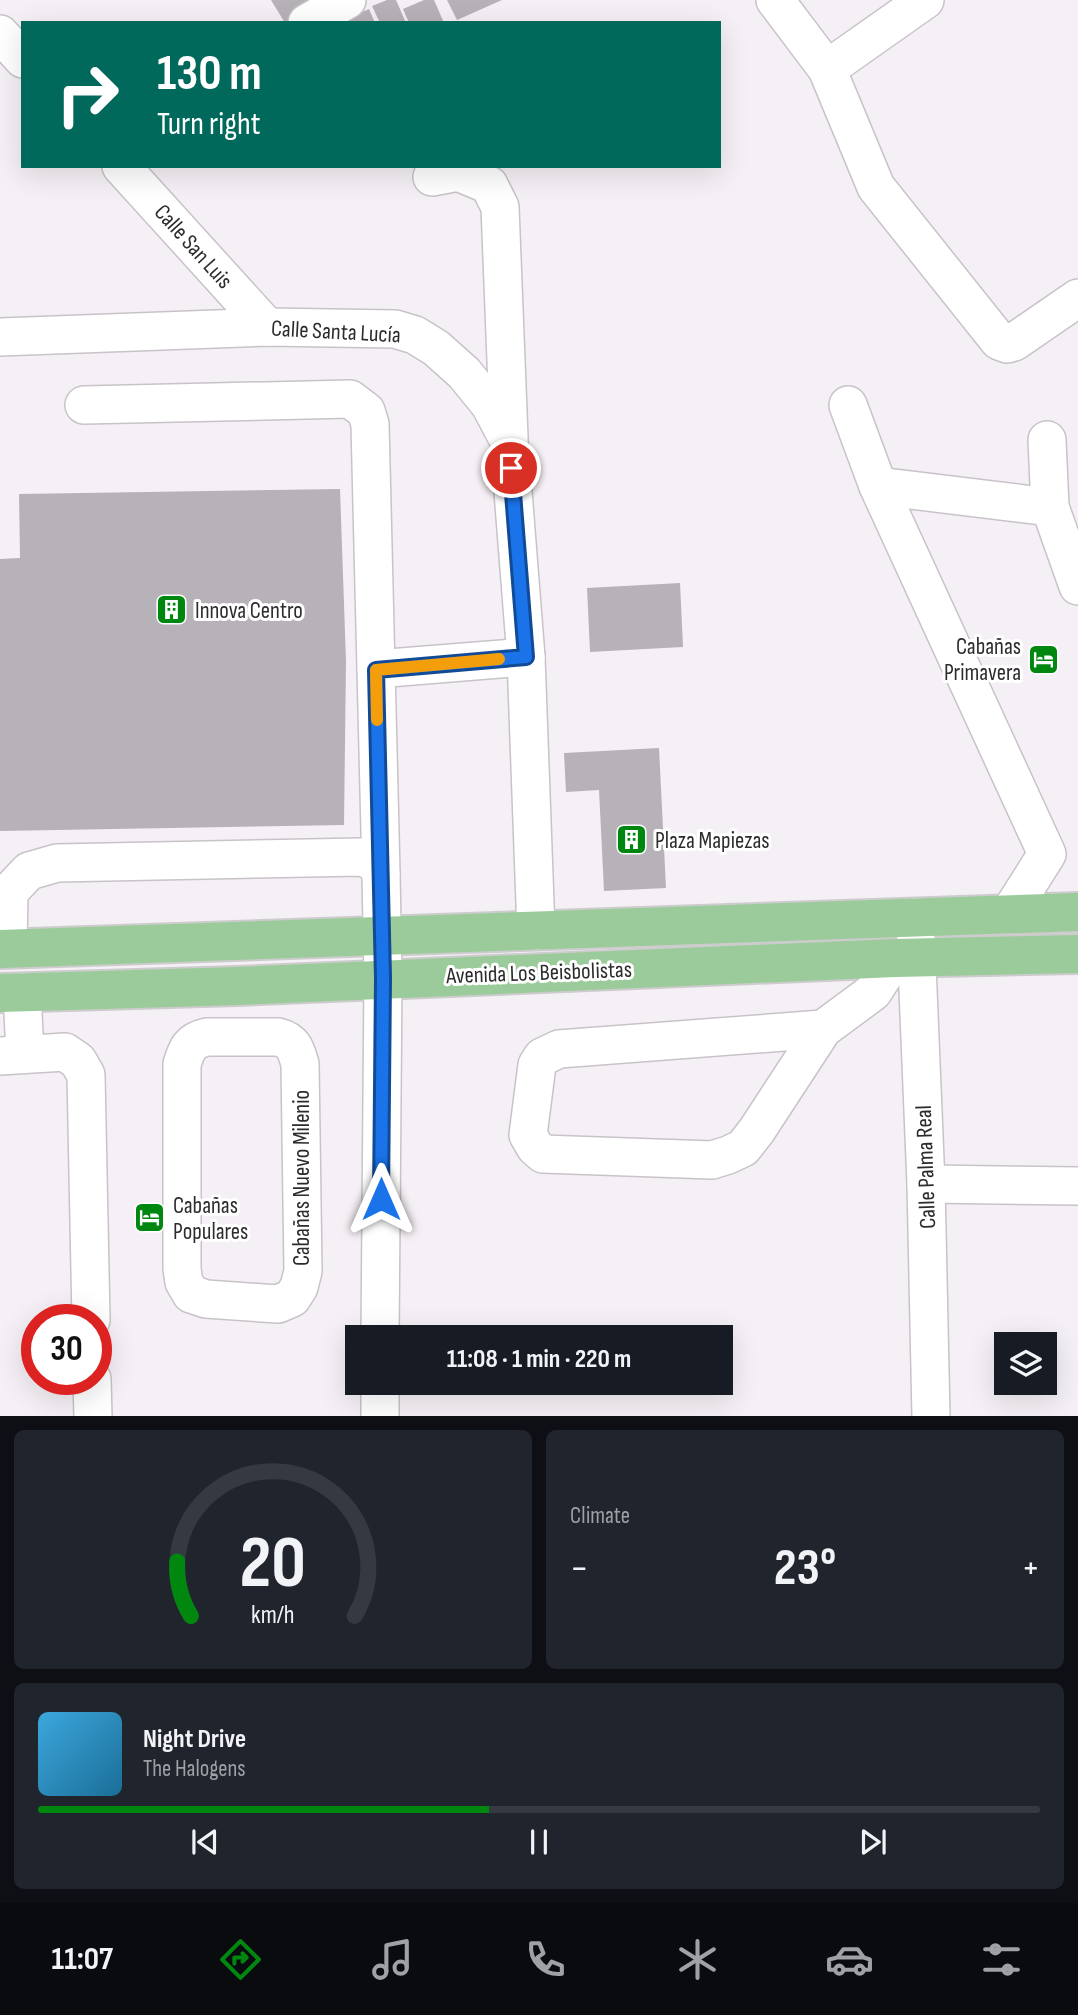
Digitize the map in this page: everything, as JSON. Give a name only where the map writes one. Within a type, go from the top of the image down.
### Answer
[{"type":"main road","name":"Avenida Los Beisbolistas","points":[[4,948],[1078,912]]},
{"type":"main road","name":"Avenida Los Beisbolistas","points":[[11,993],[906,957],[1078,954]]},
{"type":"street","points":[[310,21],[347,0]]},
{"type":"street","points":[[775,0],[827,69],[876,187],[999,341],[1007,344],[1014,342],[1078,298]]},
{"type":"street","points":[[827,69],[925,0]]},
{"type":"street","points":[[0,34],[21,57]]},
{"type":"street","name":"Calle San Luis","points":[[123,168],[267,327]]},
{"type":"street","points":[[432,177],[458,172],[489,184],[500,206],[509,441]]},
{"type":"street","name":"Calle Santa Lucía","points":[[0,337],[267,327],[395,329],[415,335],[436,348],[464,373],[489,405],[509,441],[526,657],[536,931]]},
{"type":"street","points":[[84,405],[351,399],[366,411],[370,424],[383,978],[380,1325]]},
{"type":"street","points":[[848,405],[878,486],[1063,853],[1009,914]]},
{"type":"street","points":[[1047,440],[1050,507],[1078,586]]},
{"type":"street","points":[[878,486],[1050,507]]},
{"type":"street","points":[[376,670],[526,657]]},
{"type":"street","points":[[4,948],[9,892],[29,871],[57,863],[361,857],[373,861],[381,873]]},
{"type":"street","name":"Calle Palma Real","points":[[915,917],[906,957],[926,1184],[931,1416]]},
{"type":"street","points":[[823,1028],[559,1049],[542,1056],[537,1065],[528,1135],[543,1154],[712,1160],[729,1156],[744,1148],[823,1028],[873,992],[906,957]]},
{"type":"street","points":[[237,986],[237,1037]]},
{"type":"street","points":[[11,993],[13,1055],[65,1052],[78,1060],[86,1075],[91,1304]]},
{"type":"street","name":"Cabañas Nuevo Milenio","points":[[237,1037],[278,1037],[287,1040],[295,1046],[300,1064],[303,1271],[299,1287],[292,1298],[278,1304],[206,1299],[191,1294],[184,1282],[182,1269],[182,1064],[188,1045],[196,1039],[237,1037]]},
{"type":"street","points":[[926,1184],[1078,1186]]},
{"type":"street","points":[[92,1395],[93,1416]]},
{"type":"street","points":[[380,1395],[380,1416]]},
{"type":"building","points":[[271,0],[311,0],[302,21],[284,21]]},
{"type":"building","points":[[387,0],[396,0],[405,21],[379,21],[372,6]]},
{"type":"building","points":[[424,0],[434,0],[443,21],[408,21],[403,9]]},
{"type":"building","points":[[447,0],[502,0],[457,20]]},
{"type":"building","points":[[369,9],[374,21],[344,21]]},
{"type":"building","name":"Innova Centro","points":[[340,489],[346,661],[344,825],[0,831],[0,559],[20,558],[19,494]]},
{"type":"building","points":[[680,583],[683,647],[590,652],[587,588]]},
{"type":"building","name":"Plaza Mapiezas","points":[[659,748],[666,888],[604,891],[599,790],[566,792],[564,753]]},
{"type":"slow traffic","points":[[377,720],[376,670],[499,659]]},
{"type":"place","name":"Innova Centro","points":[[172,610]]},
{"type":"place","name":"Cabañas Primavera","points":[[1044,659]]},
{"type":"place","name":"Plaza Mapiezas","points":[[632,840]]},
{"type":"place","name":"Cabañas Populares","points":[[150,1218]]},
{"type":"route","points":[[381,1199],[383,978],[376,670],[526,657],[511,468]]}]
